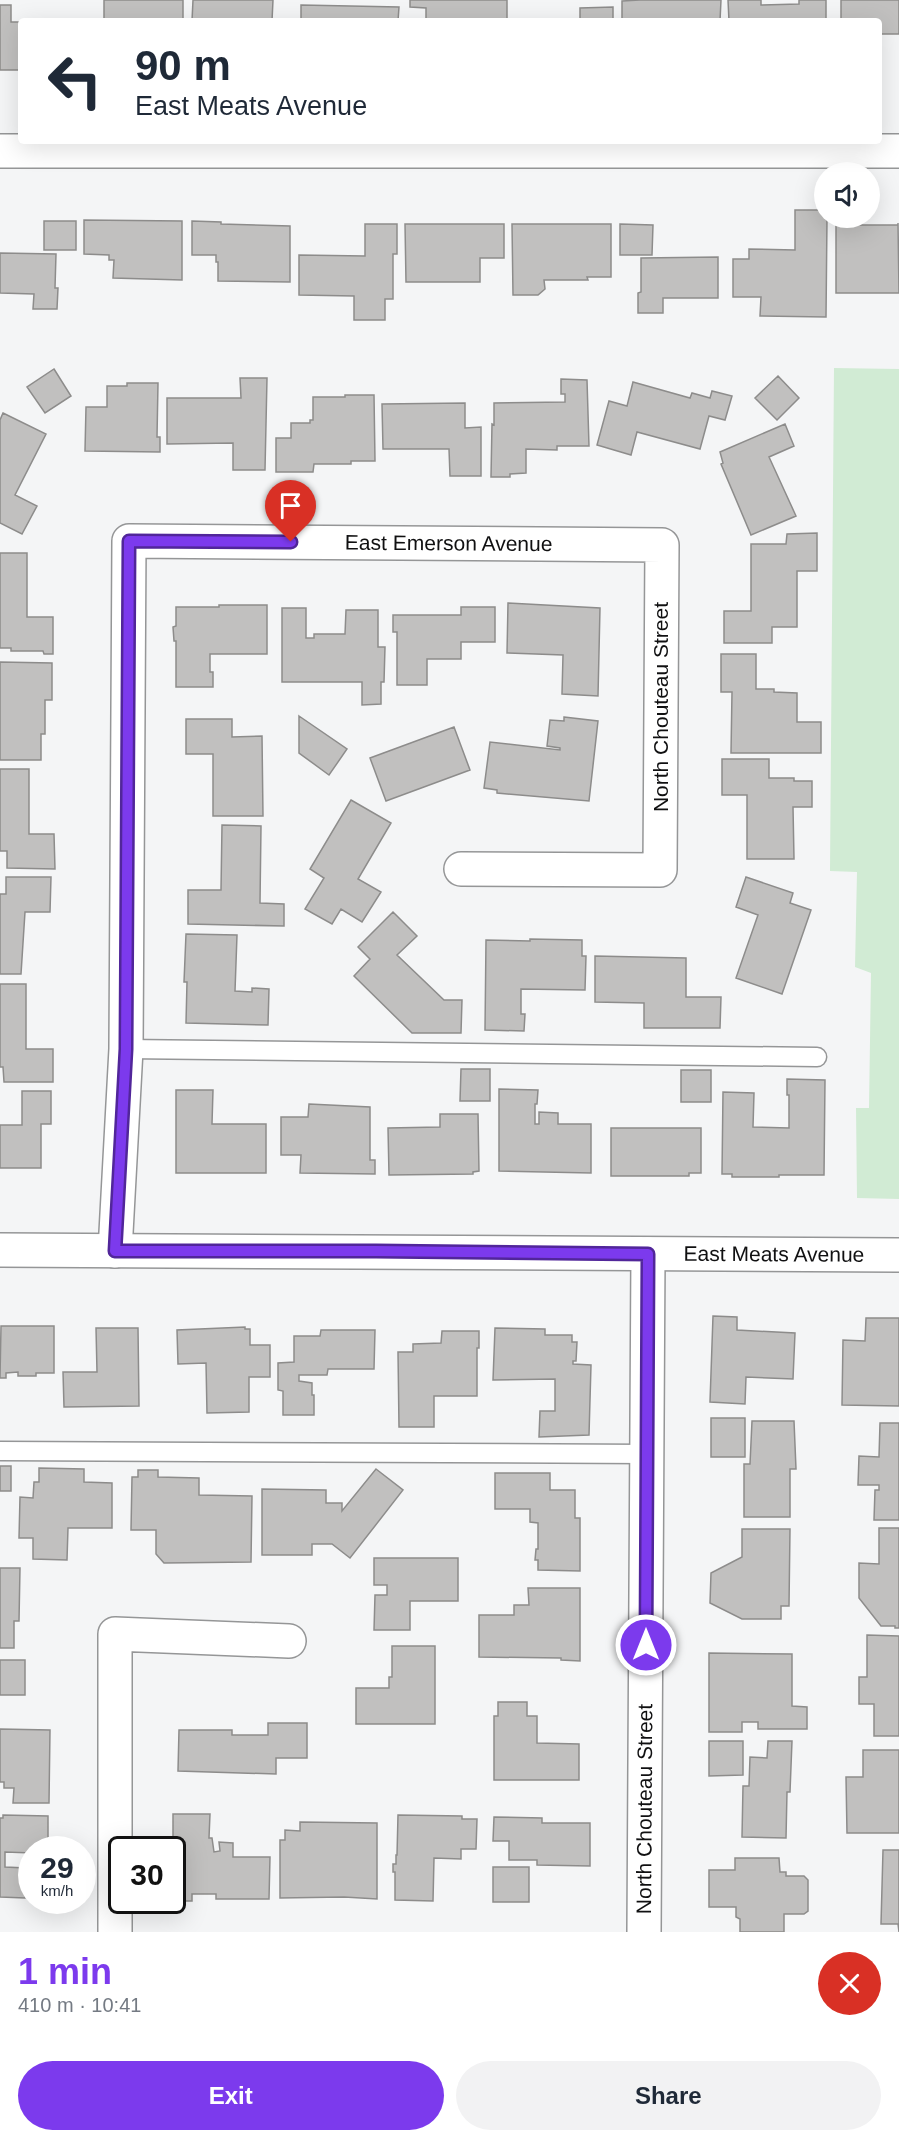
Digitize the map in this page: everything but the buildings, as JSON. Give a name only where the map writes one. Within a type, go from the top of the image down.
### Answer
[{"type":"street","points":[[0,151],[899,151]]},
{"type":"street","name":"East Emerson Avenue","points":[[126,1049],[129,541],[662,545]]},
{"type":"street","name":"North Chouteau Street","points":[[461,869],[660,870],[662,545]]},
{"type":"street","points":[[115,1251],[126,1049]]},
{"type":"street","name":"East Meats Avenue","points":[[0,1250],[899,1256]]},
{"type":"street","name":"North Chouteau Street","points":[[644,1932],[648,1254]]},
{"type":"street","points":[[115,1932],[115,1634],[289,1641]]},
{"type":"lane","points":[[126,1049],[817,1057]]},
{"type":"lane","points":[[0,1451],[647,1454]]},
{"type":"green space","points":[[834,368],[899,369],[899,1199],[857,1198],[856,1108],[869,1108],[871,973],[855,967],[857,872],[830,871]]},
{"type":"route","points":[[291,542],[129,541],[126,1049],[115,1251],[648,1254],[646,1645]]}]
